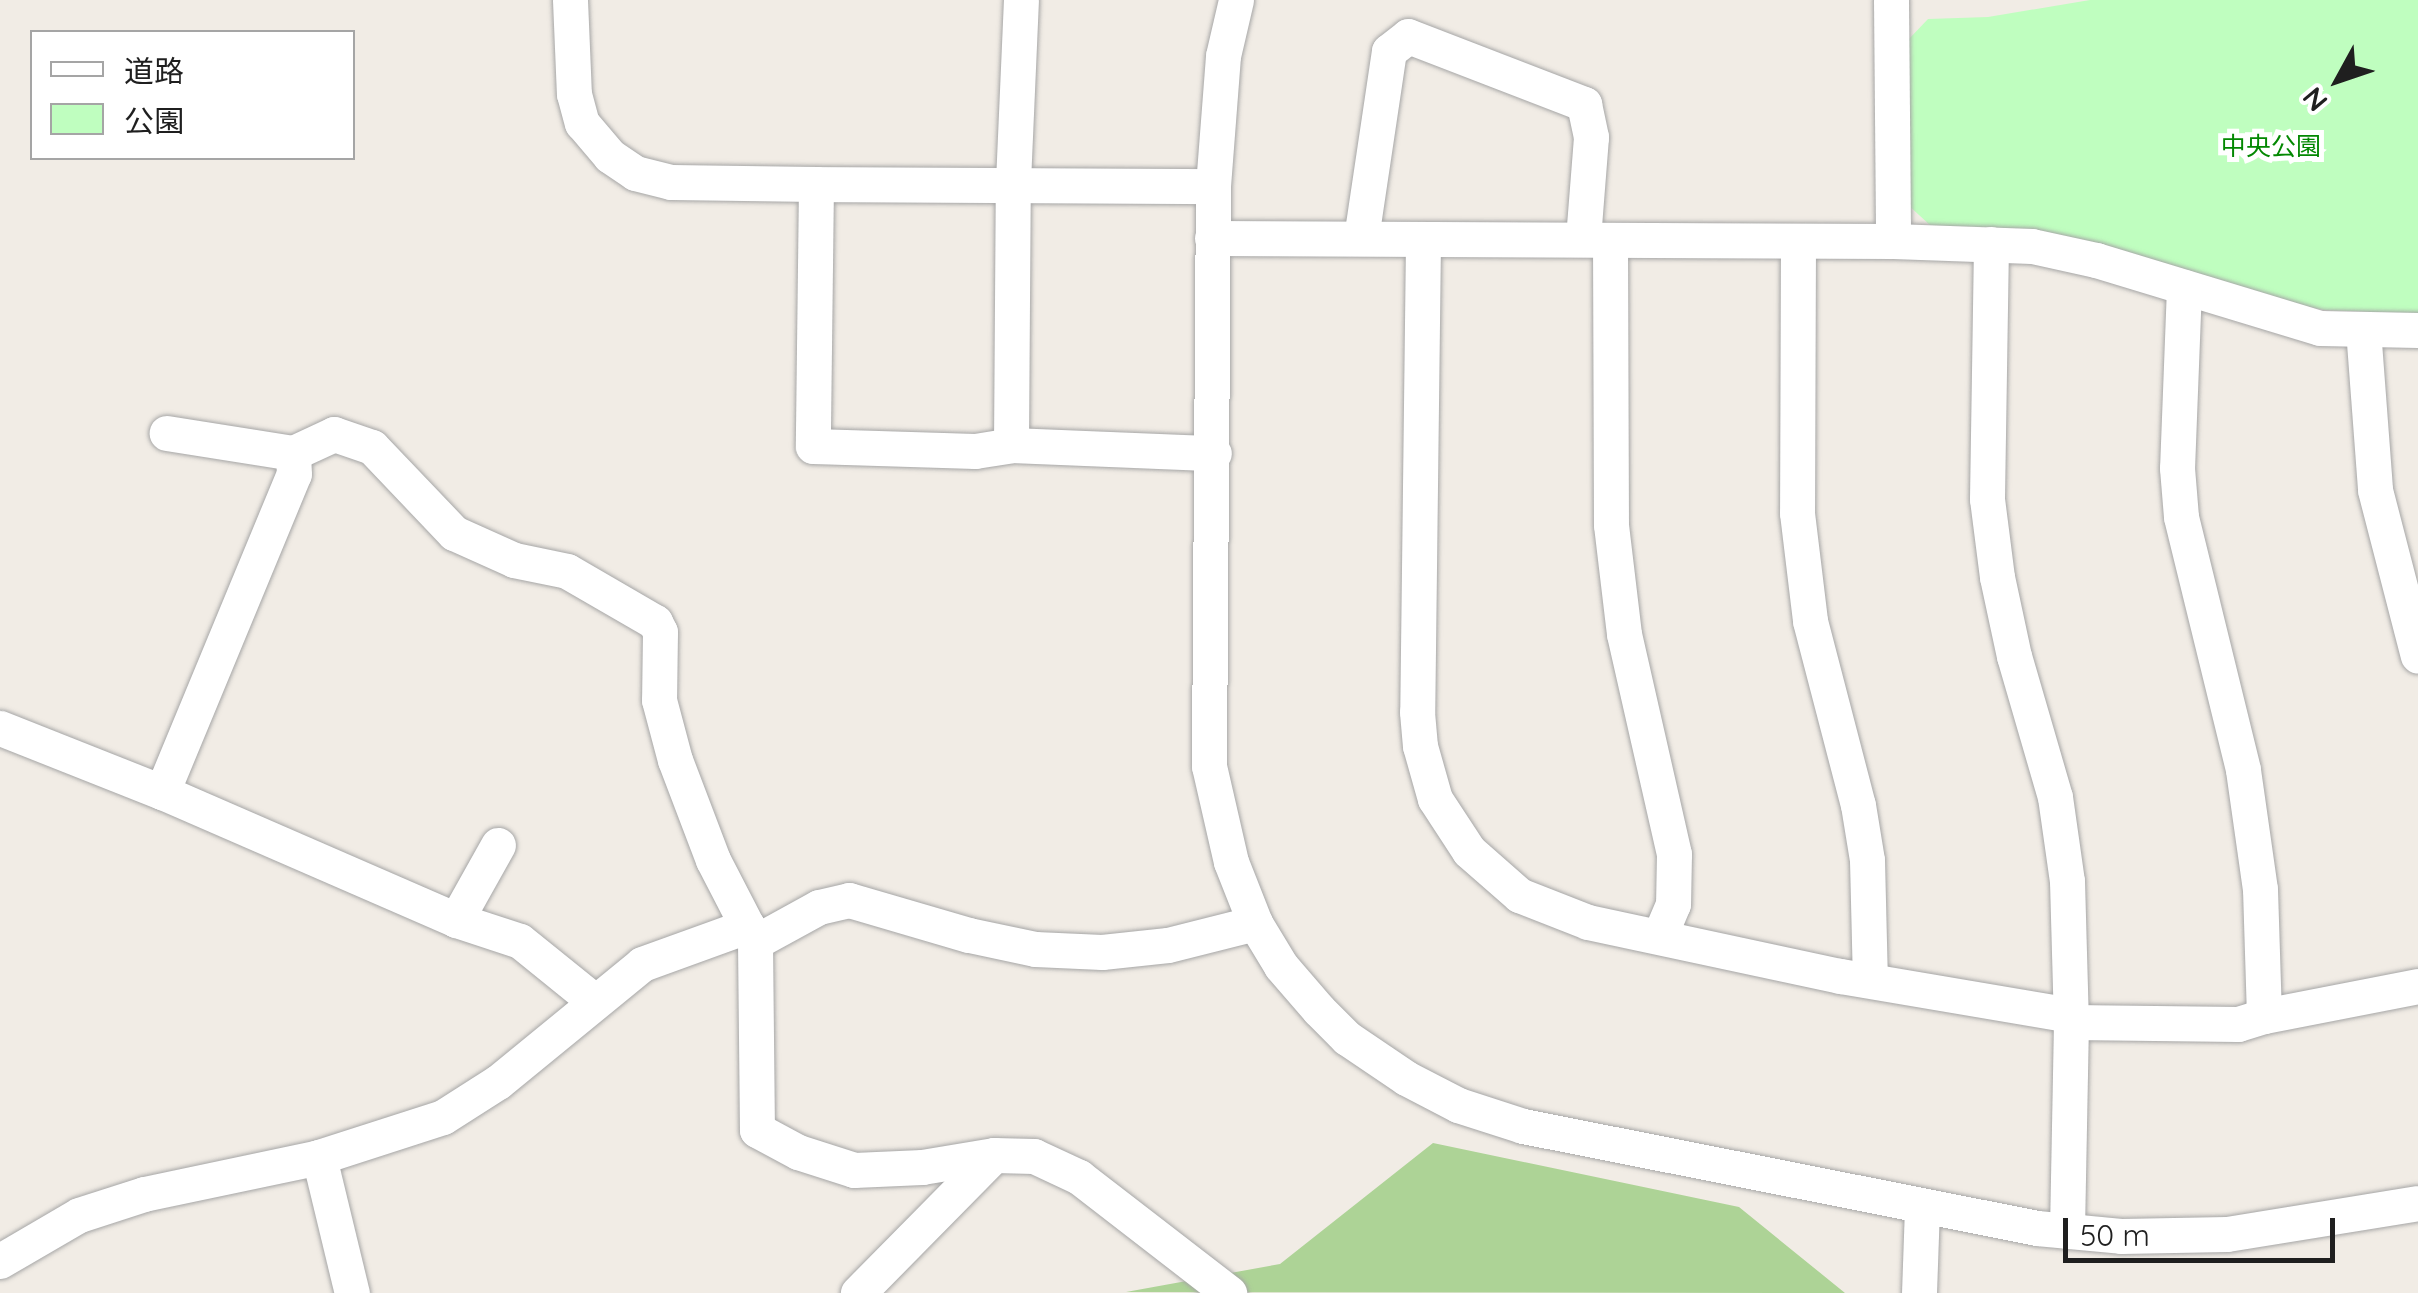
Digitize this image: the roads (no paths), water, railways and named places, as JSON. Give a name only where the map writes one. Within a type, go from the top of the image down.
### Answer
[{"type":"street","points":[[570,0],[574,94],[582,123],[610,156],[635,173],[671,182],[1212,186]]},
{"type":"street","points":[[1011,445],[1013,182],[1021,0]]},
{"type":"street","points":[[1236,0],[1222,56],[1212,186],[1214,452],[1206,713],[1209,766],[1231,862],[1255,923],[1282,966],[1347,1038],[1406,1078],[1458,1105],[1523,1126],[1922,1206],[2068,1231],[2122,1236],[2228,1234],[2418,1203]]},
{"type":"street","points":[[1890,0],[1893,241]]},
{"type":"street","points":[[1361,238],[1389,51],[1408,36],[1584,104],[1592,137],[1610,525],[1624,634],[1674,854],[1673,904],[1660,935]]},
{"type":"street","points":[[816,184],[814,446],[975,451],[1011,445],[1214,452]]},
{"type":"street","points":[[1212,238],[1893,241],[2032,246],[2096,260],[2320,328],[2418,330]]},
{"type":"street","points":[[1423,241],[1417,712],[1420,746],[1435,799],[1469,851],[1519,895],[1588,922],[1660,935],[1708,950],[2070,1019],[2238,1024],[2418,986]]},
{"type":"street","points":[[1798,243],[1797,514],[1810,621],[1864,842],[1870,980]]},
{"type":"street","points":[[1991,244],[1987,499],[2014,656],[2055,797],[2067,881],[2068,1231]]},
{"type":"street","points":[[2184,287],[2177,468],[2181,517],[2243,770],[2260,890],[2264,1016]]},
{"type":"street","points":[[2363,329],[2375,490],[2418,656]]},
{"type":"street","points":[[168,433],[293,454],[334,434],[372,447],[454,533],[514,560],[566,571],[655,622],[660,632],[659,700],[675,760],[714,860],[751,934],[757,1130],[798,1152],[854,1170],[922,1167],[994,1155],[1034,1156],[1079,1177],[1228,1293]]},
{"type":"street","points":[[162,792],[294,474],[293,454]]},
{"type":"street","points":[[0,728],[162,792],[456,920],[520,941],[592,1000]]},
{"type":"street","points":[[456,920],[498,845]]},
{"type":"street","points":[[0,1261],[79,1215],[144,1194],[319,1157],[443,1118],[498,1082],[592,1000],[642,964],[751,934],[820,907],[850,900],[969,935],[1035,949],[1102,952],[1168,946],[1255,923]]},
{"type":"street","points":[[858,1293],[994,1155]]},
{"type":"street","points":[[319,1157],[352,1293]]},
{"type":"street","points":[[1918,1293],[1922,1206]]},
{"type":"park label","name":"中央公園","points":[[2271,146]]}]
